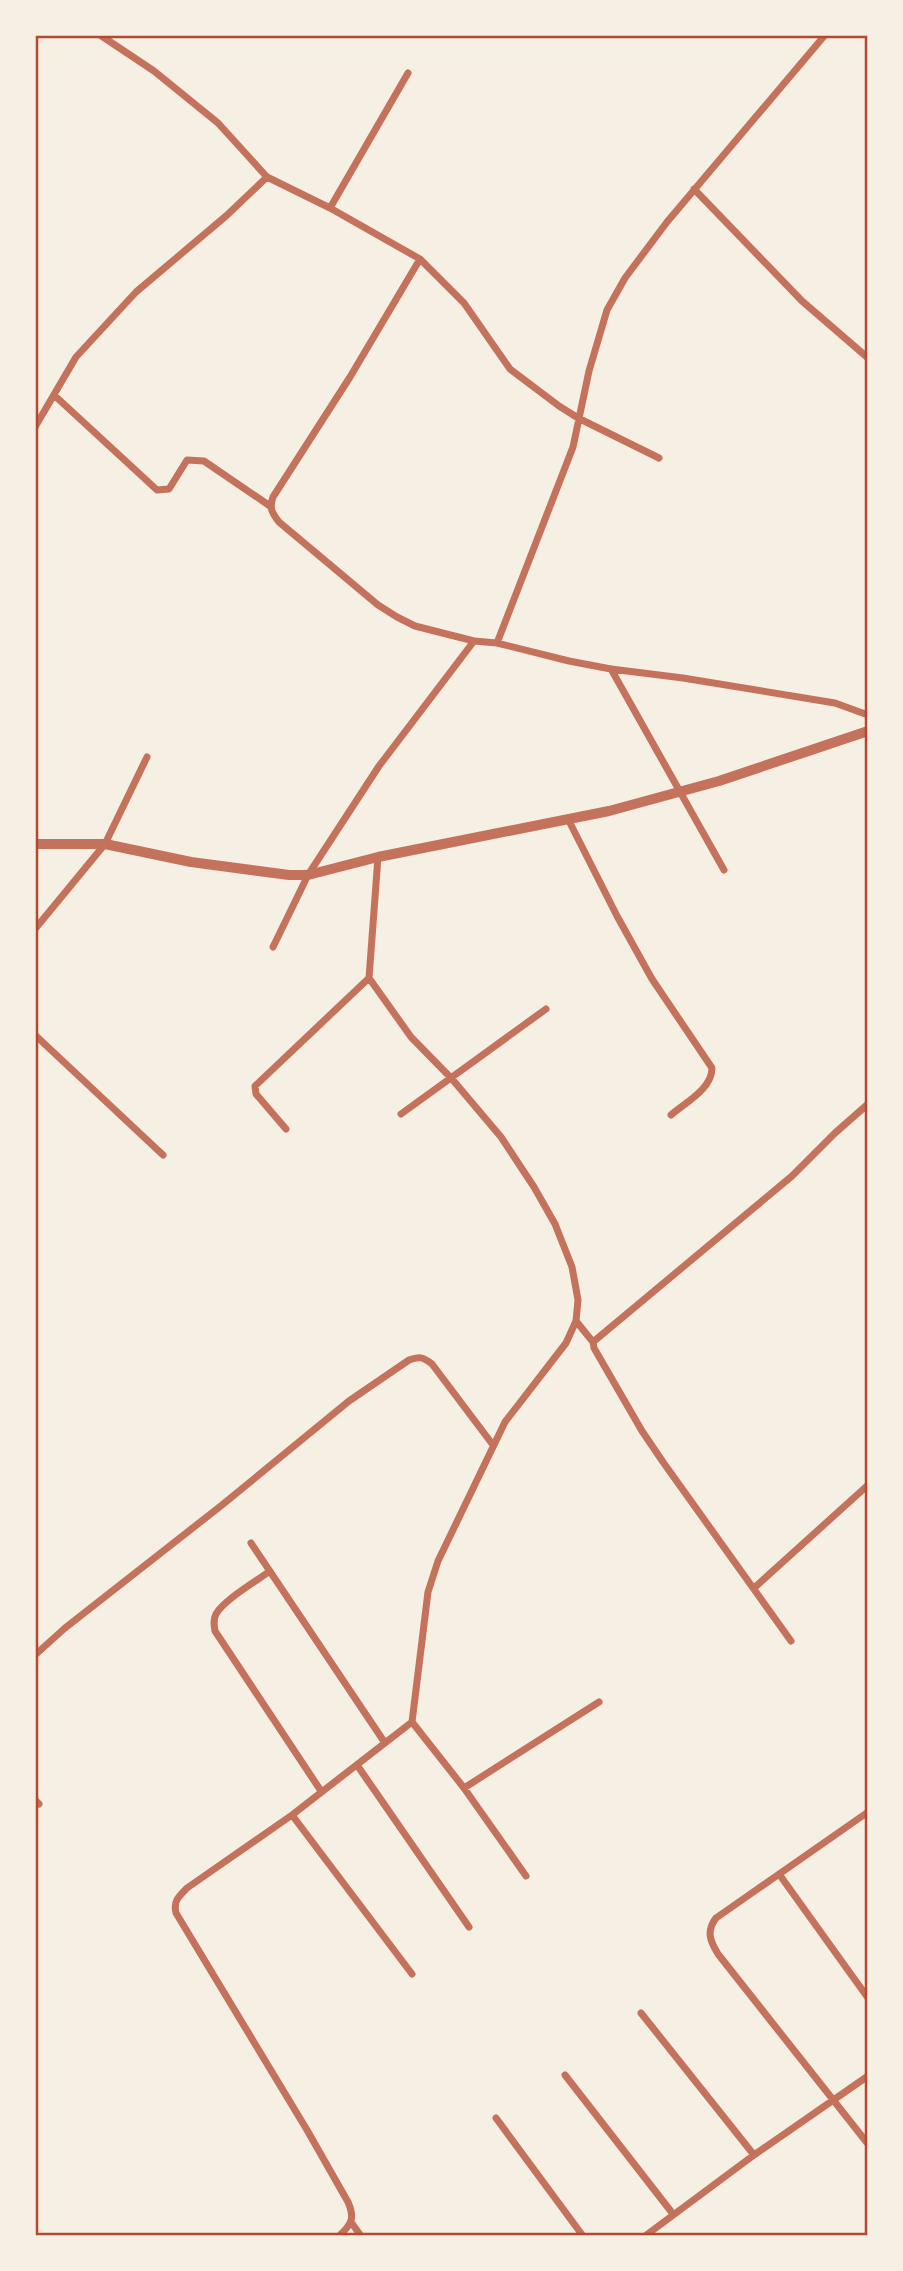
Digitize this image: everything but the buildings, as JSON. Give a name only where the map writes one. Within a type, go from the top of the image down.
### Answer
[{"type":"street","points":[[100,35],[203,110],[267,177],[330,208],[420,259],[464,303],[510,369],[578,418],[659,458]]},
{"type":"street","points":[[496,643],[578,431],[578,418],[607,310],[625,278],[667,222],[825,35]]},
{"type":"street","points":[[330,208],[408,73]]},
{"type":"street","points":[[35,427],[76,357],[136,292],[226,216],[267,177]]},
{"type":"street","points":[[694,189],[802,301],[868,358]]},
{"type":"street","points":[[420,259],[350,377],[273,497],[270,506],[279,522],[378,605],[415,626],[611,669],[835,702],[868,715]]},
{"type":"street","points":[[54,395],[157,490],[169,489],[187,460],[198,459],[270,506]]},
{"type":"street","points":[[273,947],[308,875],[379,766],[474,641]]},
{"type":"street","points":[[611,669],[724,870]]},
{"type":"street","points":[[35,844],[105,844],[191,862],[308,875],[378,857],[569,821],[679,792],[868,731]]},
{"type":"street","points":[[35,929],[105,844],[147,757]]},
{"type":"street","points":[[569,821],[652,979],[712,1068],[712,1077],[706,1086],[671,1115]]},
{"type":"street","points":[[339,2236],[351,2222],[353,2212],[174,1906],[177,1897],[187,1888],[292,1815],[412,1722],[428,1592],[438,1561],[505,1422],[566,1343],[576,1321],[578,1300],[572,1268],[555,1224],[534,1187],[501,1137],[452,1079],[411,1037],[369,978],[378,857]]},
{"type":"street","points":[[286,1129],[256,1094],[256,1086],[369,978]]},
{"type":"street","points":[[401,1114],[546,1009]]},
{"type":"street","points":[[35,1035],[163,1155]]},
{"type":"street","points":[[593,1342],[792,1176],[868,1104]]},
{"type":"street","points":[[576,1321],[593,1342],[642,1431],[791,1641]]},
{"type":"street","points":[[35,1655],[65,1628],[339,1409],[409,1360],[424,1358],[432,1364],[493,1445]]},
{"type":"street","points":[[754,1588],[868,1485]]},
{"type":"street","points":[[251,1542],[385,1743]]},
{"type":"street","points":[[270,1571],[221,1607],[213,1623],[215,1631],[321,1791]]},
{"type":"street","points":[[464,1788],[599,1702]]},
{"type":"street","points":[[412,1722],[464,1788],[526,1877]]},
{"type":"street","points":[[356,1765],[469,1927]]},
{"type":"street","points":[[868,1812],[716,1918],[709,1934],[718,1954],[868,2144]]},
{"type":"street","points":[[292,1815],[412,1974]]},
{"type":"street","points":[[779,1874],[868,1998]]},
{"type":"street","points":[[641,2013],[754,2155]]},
{"type":"street","points":[[565,2076],[673,2214]]},
{"type":"street","points":[[645,2236],[754,2155],[868,2076]]},
{"type":"street","points":[[496,2118],[583,2236]]},
{"type":"street","points":[[351,2222],[361,2236]]}]
